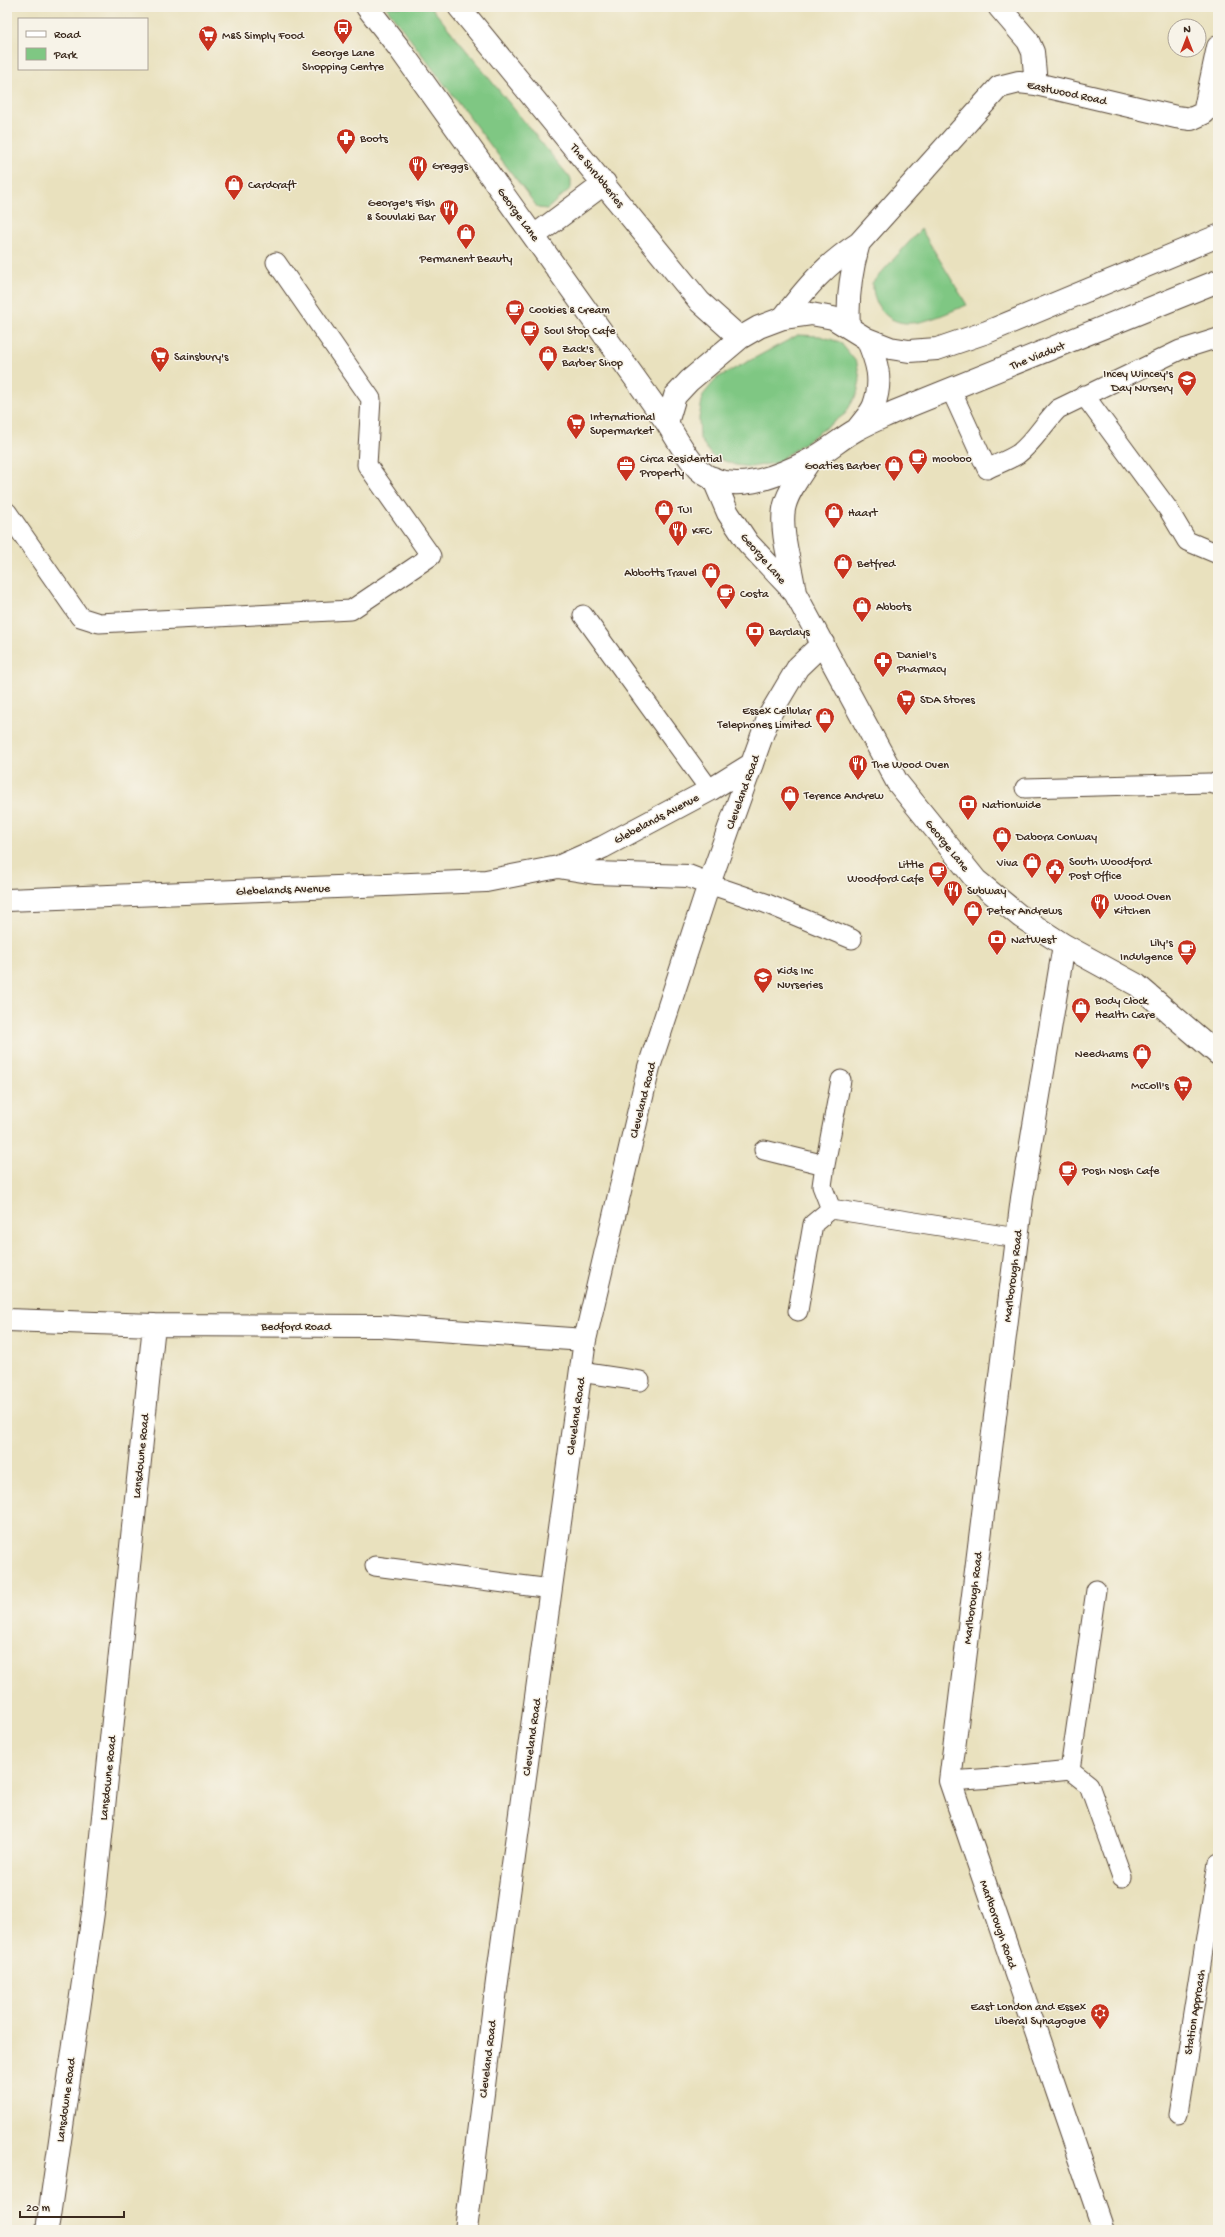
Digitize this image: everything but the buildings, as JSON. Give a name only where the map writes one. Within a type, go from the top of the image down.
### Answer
[{"type":"street","name":"George Lane","points":[[368,7],[534,236],[698,469],[713,478],[728,514],[748,543],[795,593],[897,782],[943,841],[976,880],[1021,917],[1064,945],[1137,984],[1218,1054]]},
{"type":"street","name":"The Shrubberies","points":[[459,7],[605,183],[700,302],[740,338]]},
{"type":"street","points":[[999,7],[1028,41],[1033,52],[1036,84]]},
{"type":"street","name":"Eastwood Road","points":[[782,318],[814,279],[836,258],[859,243],[999,86],[1019,82],[1036,84],[1176,117],[1191,119],[1204,113],[1218,47]]},
{"type":"street","points":[[534,236],[605,183]]},
{"type":"street","points":[[667,423],[675,396],[689,381],[740,338],[759,327],[782,318],[811,314],[833,318],[849,326],[867,339],[890,348],[909,351],[937,349],[987,332],[1218,236]]},
{"type":"street","name":"Eastwood Road","points":[[849,326],[847,301],[851,271],[859,243]]},
{"type":"street","name":"The Viaduct","points":[[856,430],[894,412],[1218,281]]},
{"type":"street","points":[[713,478],[736,484],[758,482],[810,460],[856,430],[874,406],[878,382],[878,362],[867,339]]},
{"type":"street","name":"George Lane","points":[[795,593],[785,536],[784,509],[794,484],[810,460]]},
{"type":"street","name":"Cleveland Road","points":[[466,2230],[497,1981],[585,1340],[649,1067],[709,884],[769,716],[798,667],[823,643]]},
{"type":"street","name":"Glebelands Avenue","points":[[7,900],[486,881],[558,867],[603,847],[710,790],[752,764]]},
{"type":"street","name":"Glebelands Avenue","points":[[558,867],[594,873],[688,876],[709,884]]},
{"type":"street","name":"Marlborough Road","points":[[1064,945],[1017,1238],[950,1780],[1104,2230]]},
{"type":"street","name":"Bedford Road","points":[[7,1320],[154,1325],[380,1326],[585,1340]]},
{"type":"street","name":"Lansdowne Road","points":[[47,2230],[93,1913],[154,1325]]},
{"type":"lane","points":[[7,512],[80,617],[99,623],[351,610],[431,556],[367,465],[371,399],[276,262]]},
{"type":"lane","points":[[951,390],[987,470],[1018,454],[1034,439],[1044,422],[1058,409],[1084,395],[1180,350],[1218,338]]},
{"type":"lane","points":[[1084,395],[1168,509],[1187,541],[1218,554]]},
{"type":"lane","points":[[583,615],[710,790]]},
{"type":"lane","points":[[1025,788],[1193,783],[1218,785]]},
{"type":"lane","points":[[709,884],[764,903],[852,939]]},
{"type":"lane","points":[[831,1209],[822,1186],[841,1080]]},
{"type":"lane","points":[[764,1150],[825,1165]]},
{"type":"lane","points":[[798,1311],[813,1224],[831,1209],[1017,1238]]},
{"type":"lane","points":[[580,1372],[640,1381]]},
{"type":"lane","points":[[375,1566],[551,1589]]},
{"type":"lane","points":[[1070,1770],[1096,1590]]},
{"type":"lane","points":[[950,1780],[993,1778],[1070,1770],[1089,1785],[1122,1877]]},
{"type":"lane","name":"Station Approach","points":[[1178,2114],[1218,1863]]},
{"type":"green space","points":[[386,7],[431,7],[571,179],[571,188],[547,209],[538,208]]},
{"type":"green space","points":[[921,229],[967,305],[943,315],[919,322],[907,323],[896,321],[886,315],[877,304],[872,283]]},
{"type":"green space","points":[[798,335],[820,336],[840,342],[857,363],[860,380],[857,394],[845,414],[776,463],[751,467],[735,465],[712,456],[700,439],[699,418],[703,395],[717,378]]},
{"type":"place","name":"George Lane Shopping Centre","points":[[343,45]]},
{"type":"place","name":"M&S Simply Food","points":[[208,52]]},
{"type":"place","name":"Boots","points":[[346,155]]},
{"type":"place","name":"Greggs","points":[[418,182]]},
{"type":"place","name":"Cardcraft","points":[[234,201]]},
{"type":"place","name":"George's Fish & Souvlaki Bar","points":[[449,226]]},
{"type":"place","name":"Permanent Beauty","points":[[466,250]]},
{"type":"place","name":"Cookies & Cream","points":[[515,326]]},
{"type":"place","name":"Soul Stop Cafe","points":[[530,347]]},
{"type":"place","name":"Zack's Barber Shop","points":[[548,372]]},
{"type":"place","name":"Sainsbury's","points":[[160,373]]},
{"type":"place","name":"Incey Wincey's Day Nursery","points":[[1187,397]]},
{"type":"place","name":"International Supermarket","points":[[576,440]]},
{"type":"place","name":"mooboo","points":[[918,475]]},
{"type":"place","name":"Circa Residential Property","points":[[626,482]]},
{"type":"place","name":"Goaties Barber","points":[[894,482]]},
{"type":"place","name":"TUI","points":[[664,526]]},
{"type":"place","name":"Haart","points":[[834,529]]},
{"type":"place","name":"KFC","points":[[678,547]]},
{"type":"place","name":"Betfred","points":[[843,580]]},
{"type":"place","name":"Abbotts Travel","points":[[711,589]]},
{"type":"place","name":"Costa","points":[[726,610]]},
{"type":"place","name":"Abbots","points":[[862,623]]},
{"type":"place","name":"Barclays","points":[[755,648]]},
{"type":"place","name":"Daniel's Pharmacy","points":[[883,678]]},
{"type":"place","name":"SDA Stores","points":[[906,716]]},
{"type":"place","name":"Essex Cellular Telephones Limited","points":[[825,734]]},
{"type":"place","name":"The Wood Oven","points":[[858,781]]},
{"type":"place","name":"Terence Andrew","points":[[790,812]]},
{"type":"place","name":"Nationwide","points":[[968,821]]},
{"type":"place","name":"Dabora Conway","points":[[1002,853]]},
{"type":"place","name":"Viva","points":[[1032,879]]},
{"type":"place","name":"South Woodford Post Office","points":[[1055,885]]},
{"type":"place","name":"Little Woodford Cafe","points":[[938,888]]},
{"type":"place","name":"Subway","points":[[953,907]]},
{"type":"place","name":"Wood Oven Kitchen","points":[[1100,920]]},
{"type":"place","name":"Peter Andrews","points":[[973,927]]},
{"type":"place","name":"NatWest","points":[[997,956]]},
{"type":"place","name":"Lily's Indulgence","points":[[1187,966]]},
{"type":"place","name":"Kids Inc Nurseries","points":[[763,994]]},
{"type":"place","name":"Body Clock Health Care","points":[[1081,1024]]},
{"type":"place","name":"Needhams","points":[[1142,1070]]},
{"type":"place","name":"McColl's","points":[[1183,1102]]},
{"type":"place","name":"Posh Nosh Cafe","points":[[1068,1187]]},
{"type":"place","name":"East London and Essex Liberal Synagogue","points":[[1100,2030]]}]
